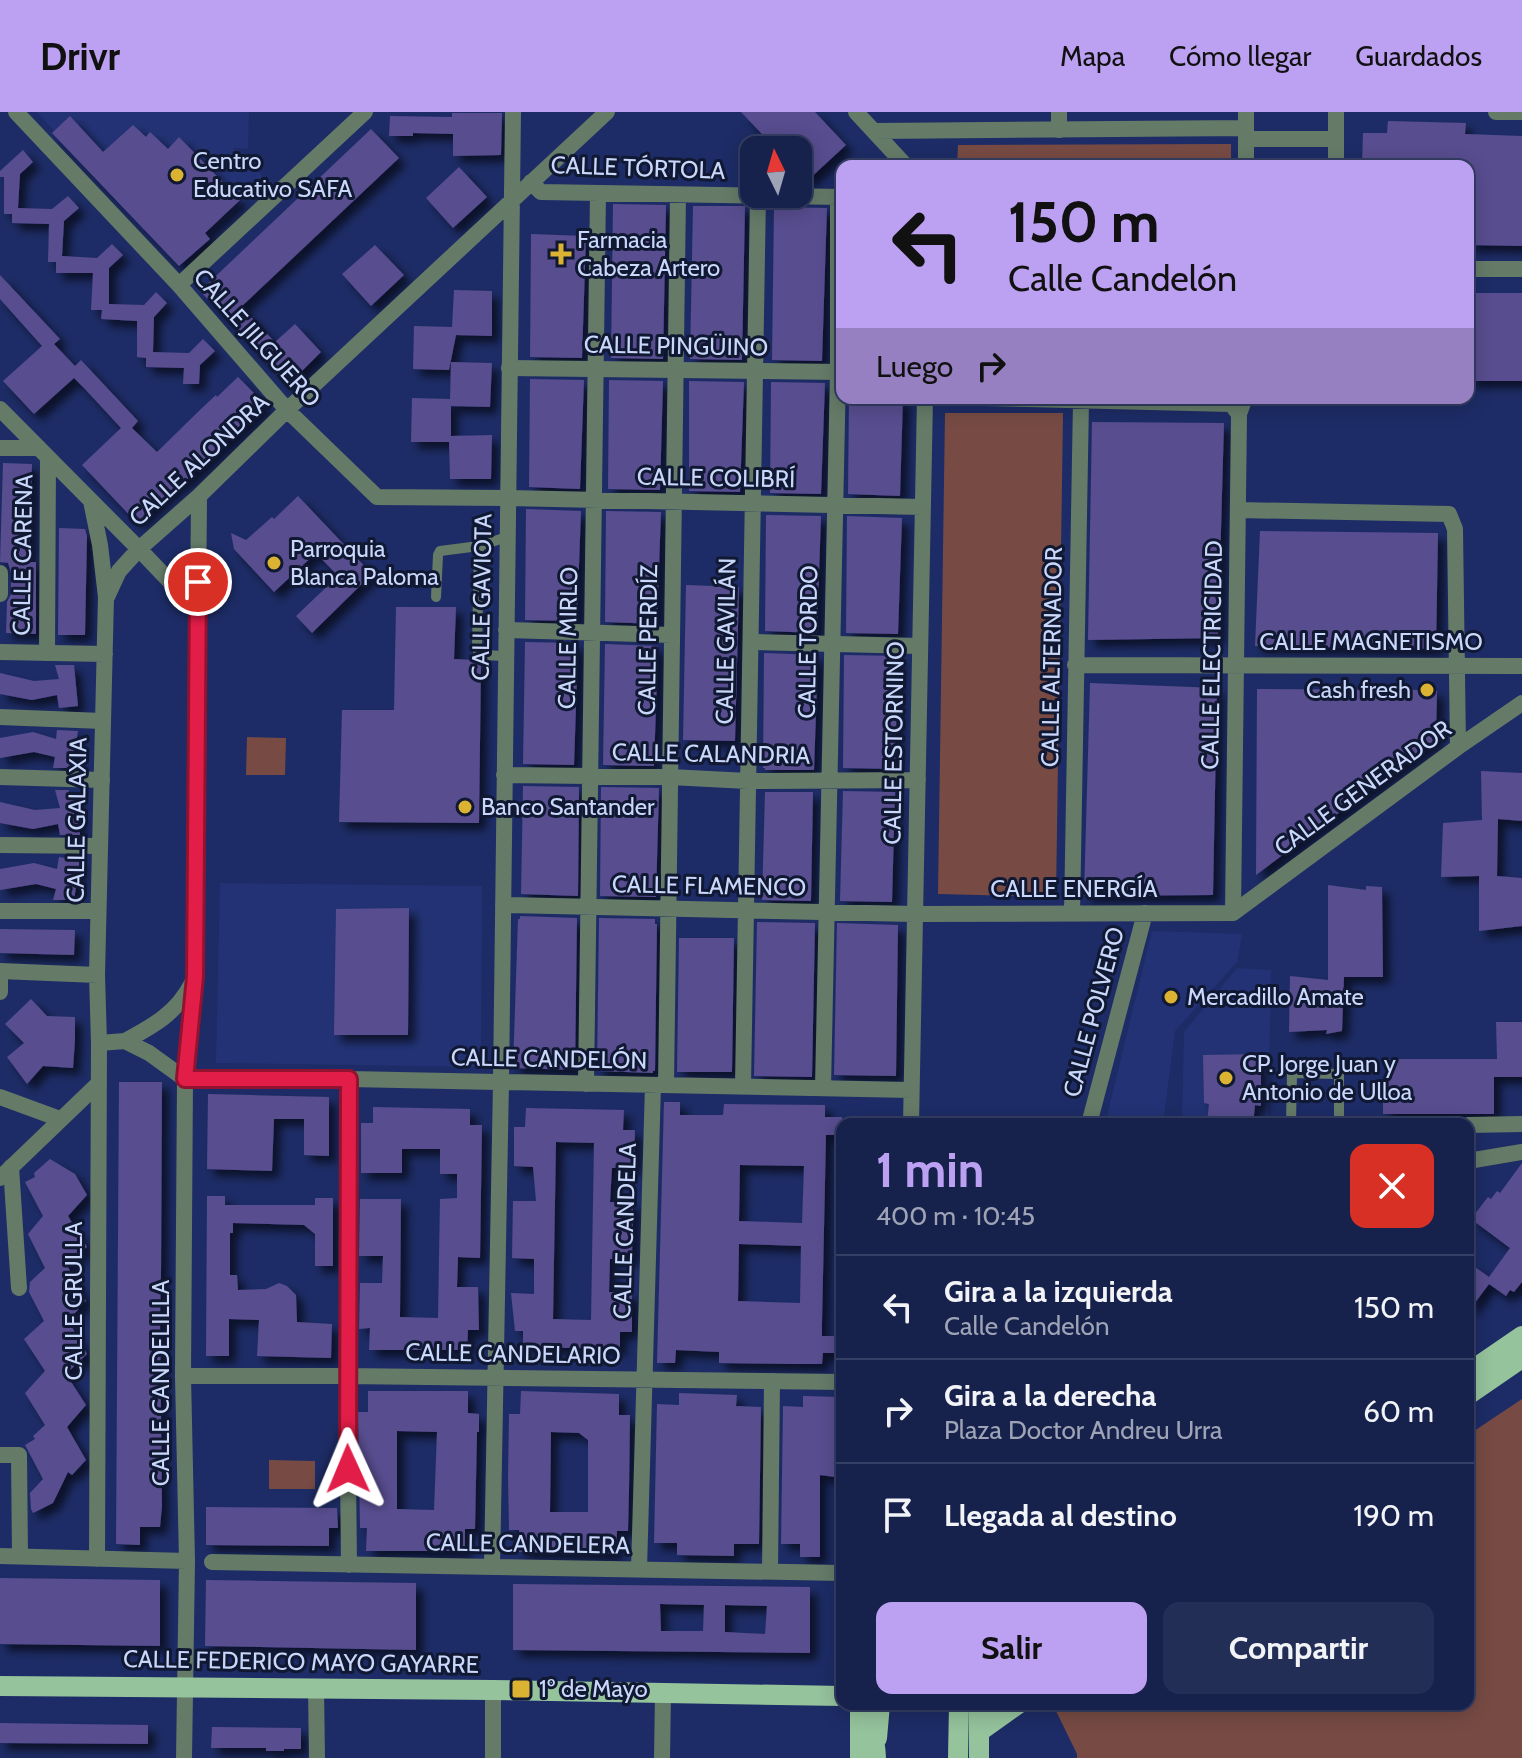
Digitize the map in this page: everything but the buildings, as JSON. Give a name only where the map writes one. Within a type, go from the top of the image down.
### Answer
[{"type":"main road","points":[[1474,1369],[1522,1336]]},
{"type":"main road","points":[[1474,1391],[1522,1358]]},
{"type":"main road","name":"CALLE FEDERICO MAYO GAYARRE","points":[[0,1686],[663,1693],[836,1702]]},
{"type":"main road","points":[[861,1710],[871,1757]]},
{"type":"main road","points":[[958,1758],[959,1710]]},
{"type":"main road","points":[[979,1710],[979,1758]]},
{"type":"main road","points":[[980,1731],[1010,1710]]},
{"type":"street","name":"CALLE JILGUERO","points":[[16,112],[179,285],[287,410],[377,497],[507,498]]},
{"type":"street","points":[[179,285],[365,112]]},
{"type":"street","name":"CALLE GAVIOTA","points":[[492,1567],[513,112]]},
{"type":"street","name":"CALLE ALONDRA","points":[[106,597],[119,571],[139,549],[607,112]]},
{"type":"street","points":[[856,112],[901,160]]},
{"type":"street","points":[[951,112],[951,131]]},
{"type":"street","points":[[1059,112],[1059,130]]},
{"type":"street","points":[[1336,112],[1336,160]]},
{"type":"street","points":[[1496,112],[1522,112]]},
{"type":"street","points":[[875,131],[1246,126],[1336,139]]},
{"type":"street","points":[[1246,126],[1246,160]]},
{"type":"street","name":"CALLE TÓRTOLA","points":[[531,182],[541,192],[740,195]]},
{"type":"street","name":"CALLE MIRLO","points":[[586,1084],[598,193]]},
{"type":"street","name":"CALLE PERDÍZ","points":[[660,1085],[668,909],[678,195]]},
{"type":"street","name":"CALLE TÓRTOLA","points":[[812,196],[836,197]]},
{"type":"street","name":"CALLE GAVILÁN","points":[[743,1086],[758,208]]},
{"type":"street","points":[[1474,269],[1522,269]]},
{"type":"street","name":"CALLE PINGÜINO","points":[[509,368],[836,372]]},
{"type":"street","name":"CALLE TORDO","points":[[823,1088],[839,404]]},
{"type":"street","name":"CALLE ESTORNINO","points":[[911,1118],[925,404]]},
{"type":"street","name":"CALLE ALTERNADOR","points":[[1072,913],[1081,404]]},
{"type":"street","name":"CALLE ELECTRICIDAD","points":[[1233,913],[1235,665],[1242,406]]},
{"type":"street","points":[[0,409],[198,611]]},
{"type":"street","points":[[0,448],[44,453]]},
{"type":"street","name":"CALLE CARENA","points":[[44,453],[47,653]]},
{"type":"street","name":"CALLE CANDELILLA","points":[[184,1758],[187,1561],[183,1376],[185,1079],[195,977],[199,496]]},
{"type":"street","name":"CALLE COLIBRÍ","points":[[507,498],[923,507]]},
{"type":"street","name":"CALLE GALAXIA","points":[[91,501],[106,597],[98,911],[99,1043]]},
{"type":"street","points":[[1238,510],[1449,514],[1455,529],[1458,747]]},
{"type":"street","points":[[0,573],[0,594]]},
{"type":"street","points":[[506,630],[672,635]]},
{"type":"street","points":[[751,642],[920,646]]},
{"type":"street","points":[[0,652],[105,654]]},
{"type":"street","name":"CALLE MAGNETISMO","points":[[1075,665],[1522,666]]},
{"type":"street","name":"CALLE GENERADOR","points":[[1233,913],[1522,703]]},
{"type":"street","points":[[0,717],[103,721]]},
{"type":"street","name":"CALLE CALANDRIA","points":[[504,775],[748,781],[918,780]]},
{"type":"street","points":[[0,777],[102,780]]},
{"type":"street","points":[[0,845],[100,846]]},
{"type":"street","name":"CALLE FLAMENCO","points":[[503,905],[915,914]]},
{"type":"street","points":[[0,911],[98,911]]},
{"type":"street","name":"CALLE POLVERO","points":[[1091,1118],[1145,913]]},
{"type":"street","name":"CALLE ENERGÍA","points":[[915,914],[1233,913]]},
{"type":"street","points":[[0,992],[0,971],[97,975]]},
{"type":"street","points":[[99,1043],[125,1041],[159,1023],[185,997],[195,977]]},
{"type":"street","points":[[125,1041],[149,1053],[185,1079]]},
{"type":"street","name":"CALLE GRULLA","points":[[97,1559],[99,1043]]},
{"type":"street","name":"CALLE CANDELÓN","points":[[185,1079],[349,1079],[911,1090]]},
{"type":"street","points":[[349,1079],[349,1565]]},
{"type":"street","points":[[19,1288],[6,1172],[99,1083]]},
{"type":"street","name":"CALLE CANDELA","points":[[639,1569],[660,1085]]},
{"type":"street","points":[[0,1097],[60,1119]]},
{"type":"street","points":[[1474,1125],[1522,1124]]},
{"type":"street","points":[[1474,1160],[1522,1152]]},
{"type":"street","name":"CALLE CANDELARIO","points":[[183,1376],[836,1382]]},
{"type":"street","points":[[770,1571],[772,1381]]},
{"type":"street","points":[[0,1455],[19,1455],[20,1556]]},
{"type":"street","points":[[0,1556],[187,1561]]},
{"type":"street","name":"CALLE CANDELERA","points":[[212,1562],[836,1573]]},
{"type":"street","points":[[316,1688],[317,1758]]},
{"type":"street","points":[[493,1690],[493,1758]]},
{"type":"street","points":[[662,1758],[663,1693]]},
{"type":"lane","points":[[436,597],[440,551],[479,546],[507,537]]},
{"type":"lane","points":[[479,546],[478,652],[505,656]]},
{"type":"lane","points":[[1291,1118],[1292,1073],[1339,1074],[1339,1118]]},
{"type":"shaded area","name":"Centro Educativo SAFA","points":[[37,112],[249,112],[248,149],[234,148],[234,166],[257,168],[266,182],[209,236],[178,201],[143,231]]},
{"type":"shaded area","points":[[1231,144],[1231,160],[957,160],[958,145]]},
{"type":"shaded area","points":[[945,413],[1063,413],[1056,897],[938,894]]},
{"type":"shaded area","points":[[247,737],[286,738],[285,775],[246,775]]},
{"type":"shaded area","points":[[220,883],[482,886],[481,1067],[216,1063]]},
{"type":"shaded area","name":"Mercadillo Amate","points":[[1152,931],[1242,934],[1237,962],[1175,1031],[1164,1118],[1106,1118]]},
{"type":"shaded area","name":"CP. Jorge Juan y Antonio de Ulloa","points":[[1237,968],[1271,970],[1268,1118],[1182,1118],[1184,1032]]},
{"type":"shaded area","points":[[1522,1399],[1522,1758],[1077,1758],[1057,1710],[1474,1710],[1474,1431]]},
{"type":"shaded area","points":[[269,1460],[315,1461],[315,1489],[269,1489]]},
{"type":"place","name":"Centro Educativo SAFA","points":[[177,175]]},
{"type":"place","name":"Farmacia Cabeza Artero","points":[[561,254]]},
{"type":"place","name":"Parroquia Blanca Paloma","points":[[274,563]]},
{"type":"place","name":"Cash fresh","points":[[1427,690]]},
{"type":"place","name":"Banco Santander","points":[[465,807]]},
{"type":"place","name":"Mercadillo Amate","points":[[1171,997]]},
{"type":"place","name":"CP. Jorge Juan y Antonio de Ulloa","points":[[1226,1078]]},
{"type":"place","name":"1º de Mayo","points":[[521,1689]]},
{"type":"route","points":[[198,582],[195,977],[185,1079],[349,1079],[348,1469]]}]
